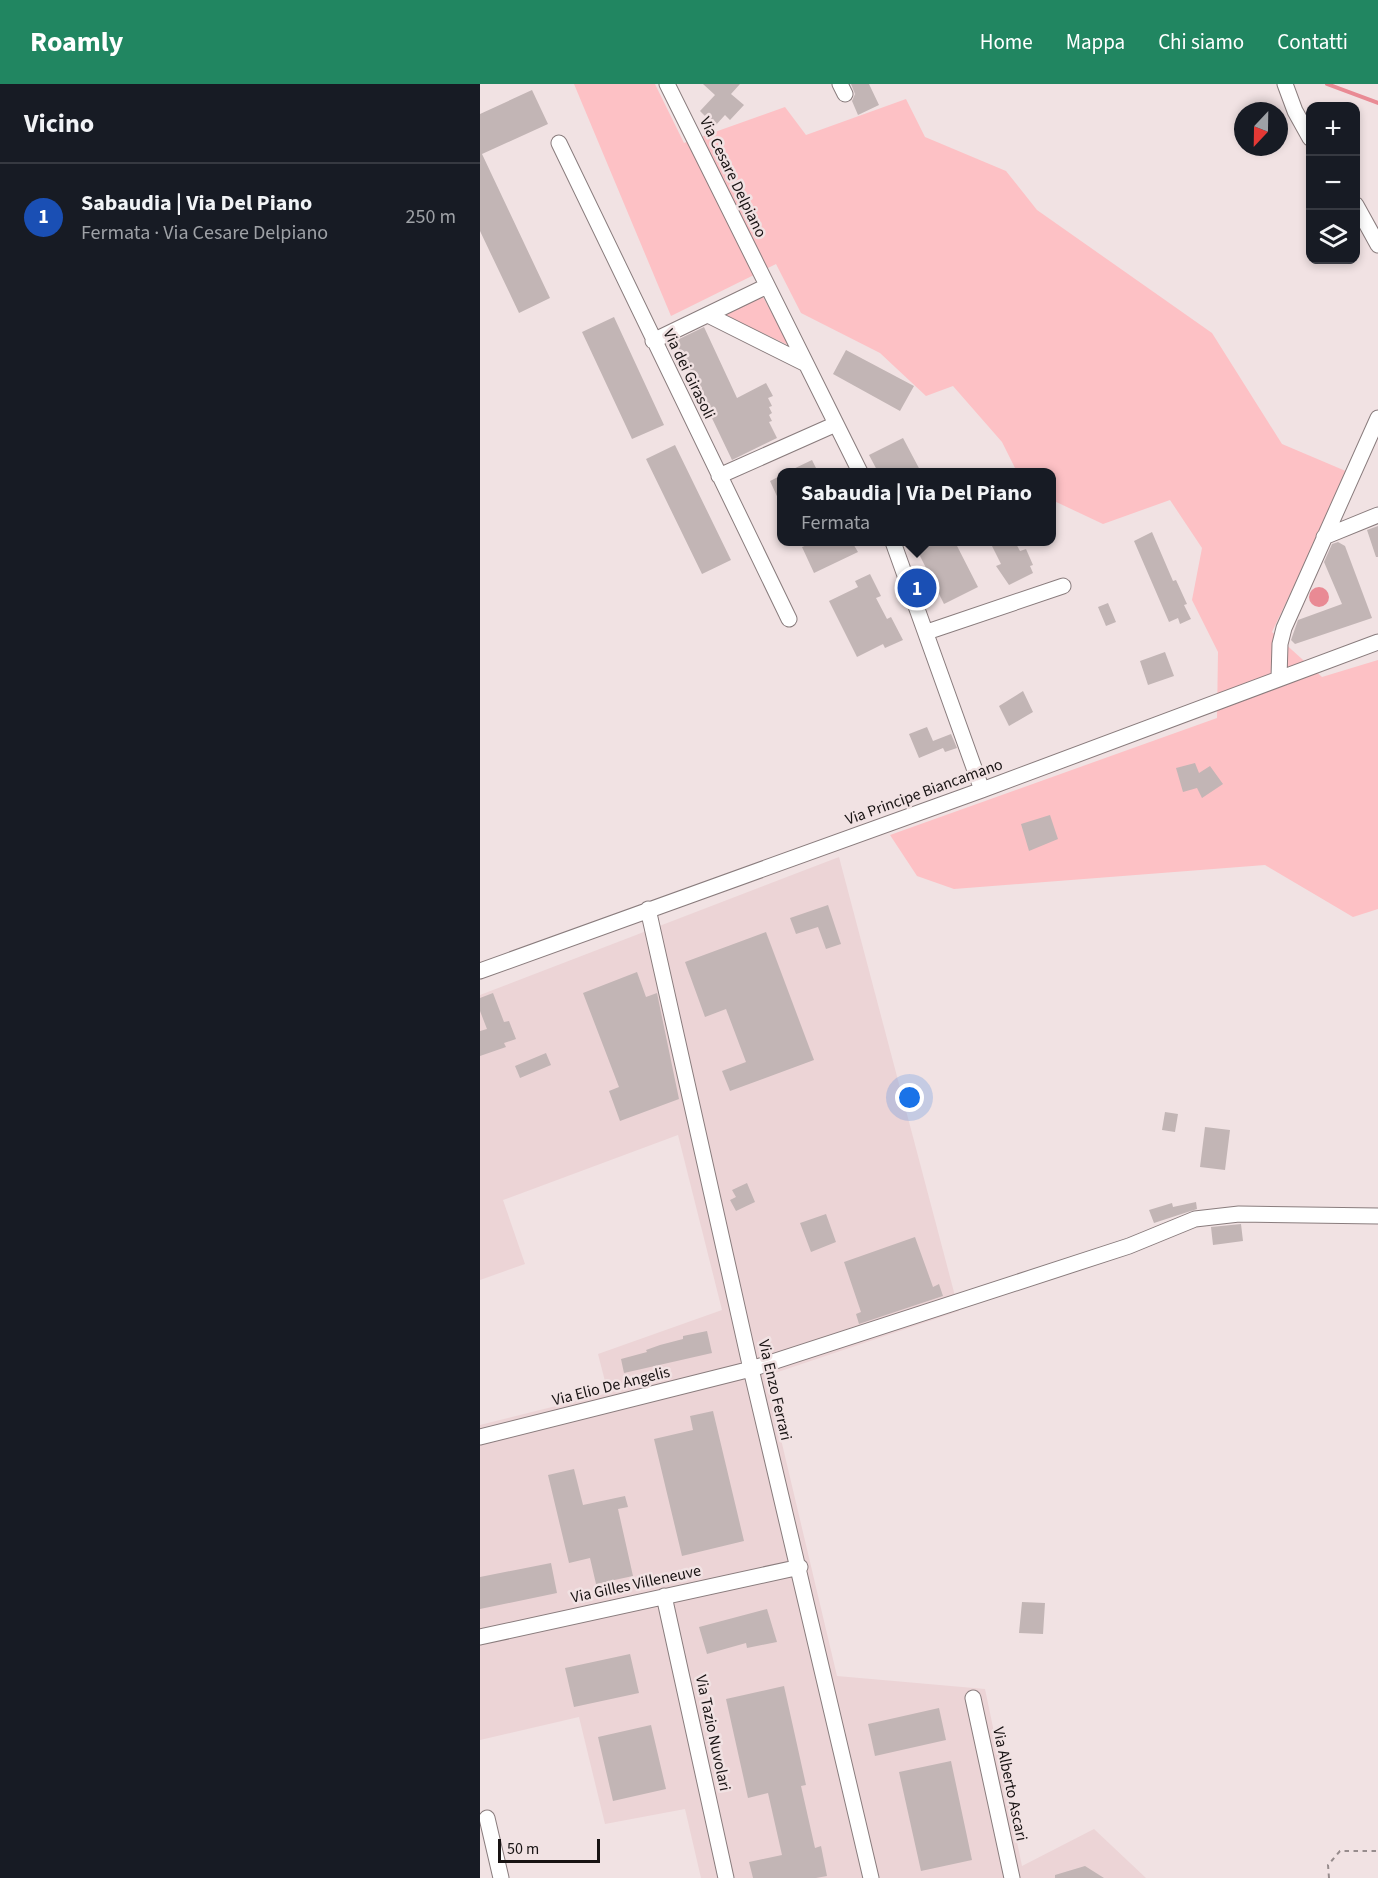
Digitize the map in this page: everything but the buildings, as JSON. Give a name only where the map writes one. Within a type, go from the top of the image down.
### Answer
[{"type":"street","name":"Via Cesare Delpiano","points":[[667,84],[858,468]]},
{"type":"street","points":[[1285,84],[1295,111],[1306,130]]},
{"type":"street","name":"Via dei Girasoli","points":[[559,143],[789,619]]},
{"type":"street","points":[[1359,210],[1378,245]]},
{"type":"street","points":[[653,341],[767,286]]},
{"type":"street","points":[[708,315],[806,364]]},
{"type":"street","points":[[1279,678],[1282,633],[1378,418]]},
{"type":"street","points":[[719,476],[837,424]]},
{"type":"street","points":[[1341,500],[1354,524]]},
{"type":"street","points":[[1324,537],[1378,515]]},
{"type":"street","points":[[895,546],[982,790]]},
{"type":"street","points":[[927,632],[1063,586]]},
{"type":"street","name":"Via Principe Biancamano","points":[[480,971],[982,790],[1378,642]]},
{"type":"street","name":"Via Enzo Ferrari","points":[[648,909],[751,1370],[800,1567],[871,1878]]},
{"type":"street","name":"Via Elio De Angelis","points":[[480,1437],[751,1370],[1151,1238],[1195,1219],[1257,1214],[1378,1216]]},
{"type":"street","name":"Via Gilles Villeneuve","points":[[480,1637],[800,1567]]},
{"type":"street","name":"Via Tazio Nuvolari","points":[[664,1596],[726,1878]]},
{"type":"street","name":"Via Alberto Ascari","points":[[973,1698],[1012,1878]]},
{"type":"street","points":[[487,1818],[501,1878]]},
{"type":"path","points":[[1329,1878],[1328,1865],[1340,1851],[1378,1851]]},
{"type":"shaded area","points":[[574,84],[655,84],[684,143],[785,107],[806,135],[906,99],[925,137],[1006,171],[1037,210],[1212,333],[1282,444],[1348,472],[1272,632],[1322,677],[1378,660],[1378,909],[1353,917],[1265,865],[954,889],[917,876],[890,835],[1217,718],[1218,652],[1192,600],[1202,548],[1170,500],[1103,524],[1056,502],[1056,468],[1015,468],[1002,442],[953,386],[926,396],[880,353],[801,313],[776,264],[671,316]]},
{"type":"shaded area","points":[[763,297],[790,346],[724,315]]},
{"type":"shaded area","points":[[1319,587],[1326,590],[1329,597],[1326,604],[1319,607],[1312,604],[1309,597],[1312,590]]},
{"type":"shaded area","points":[[839,857],[959,1311],[766,1376],[837,1676],[985,1689],[1022,1866],[1094,1829],[1146,1878],[701,1878],[685,1809],[605,1824],[579,1717],[480,1740],[480,1425],[608,1393],[598,1354],[722,1310],[678,1135],[503,1200],[525,1264],[480,1280],[480,995]]},
{"type":"waterway","points":[[1327,84],[1378,103]]},
{"type":"place","name":"Sabaudia | Via Del Piano","points":[[917,588]]}]
